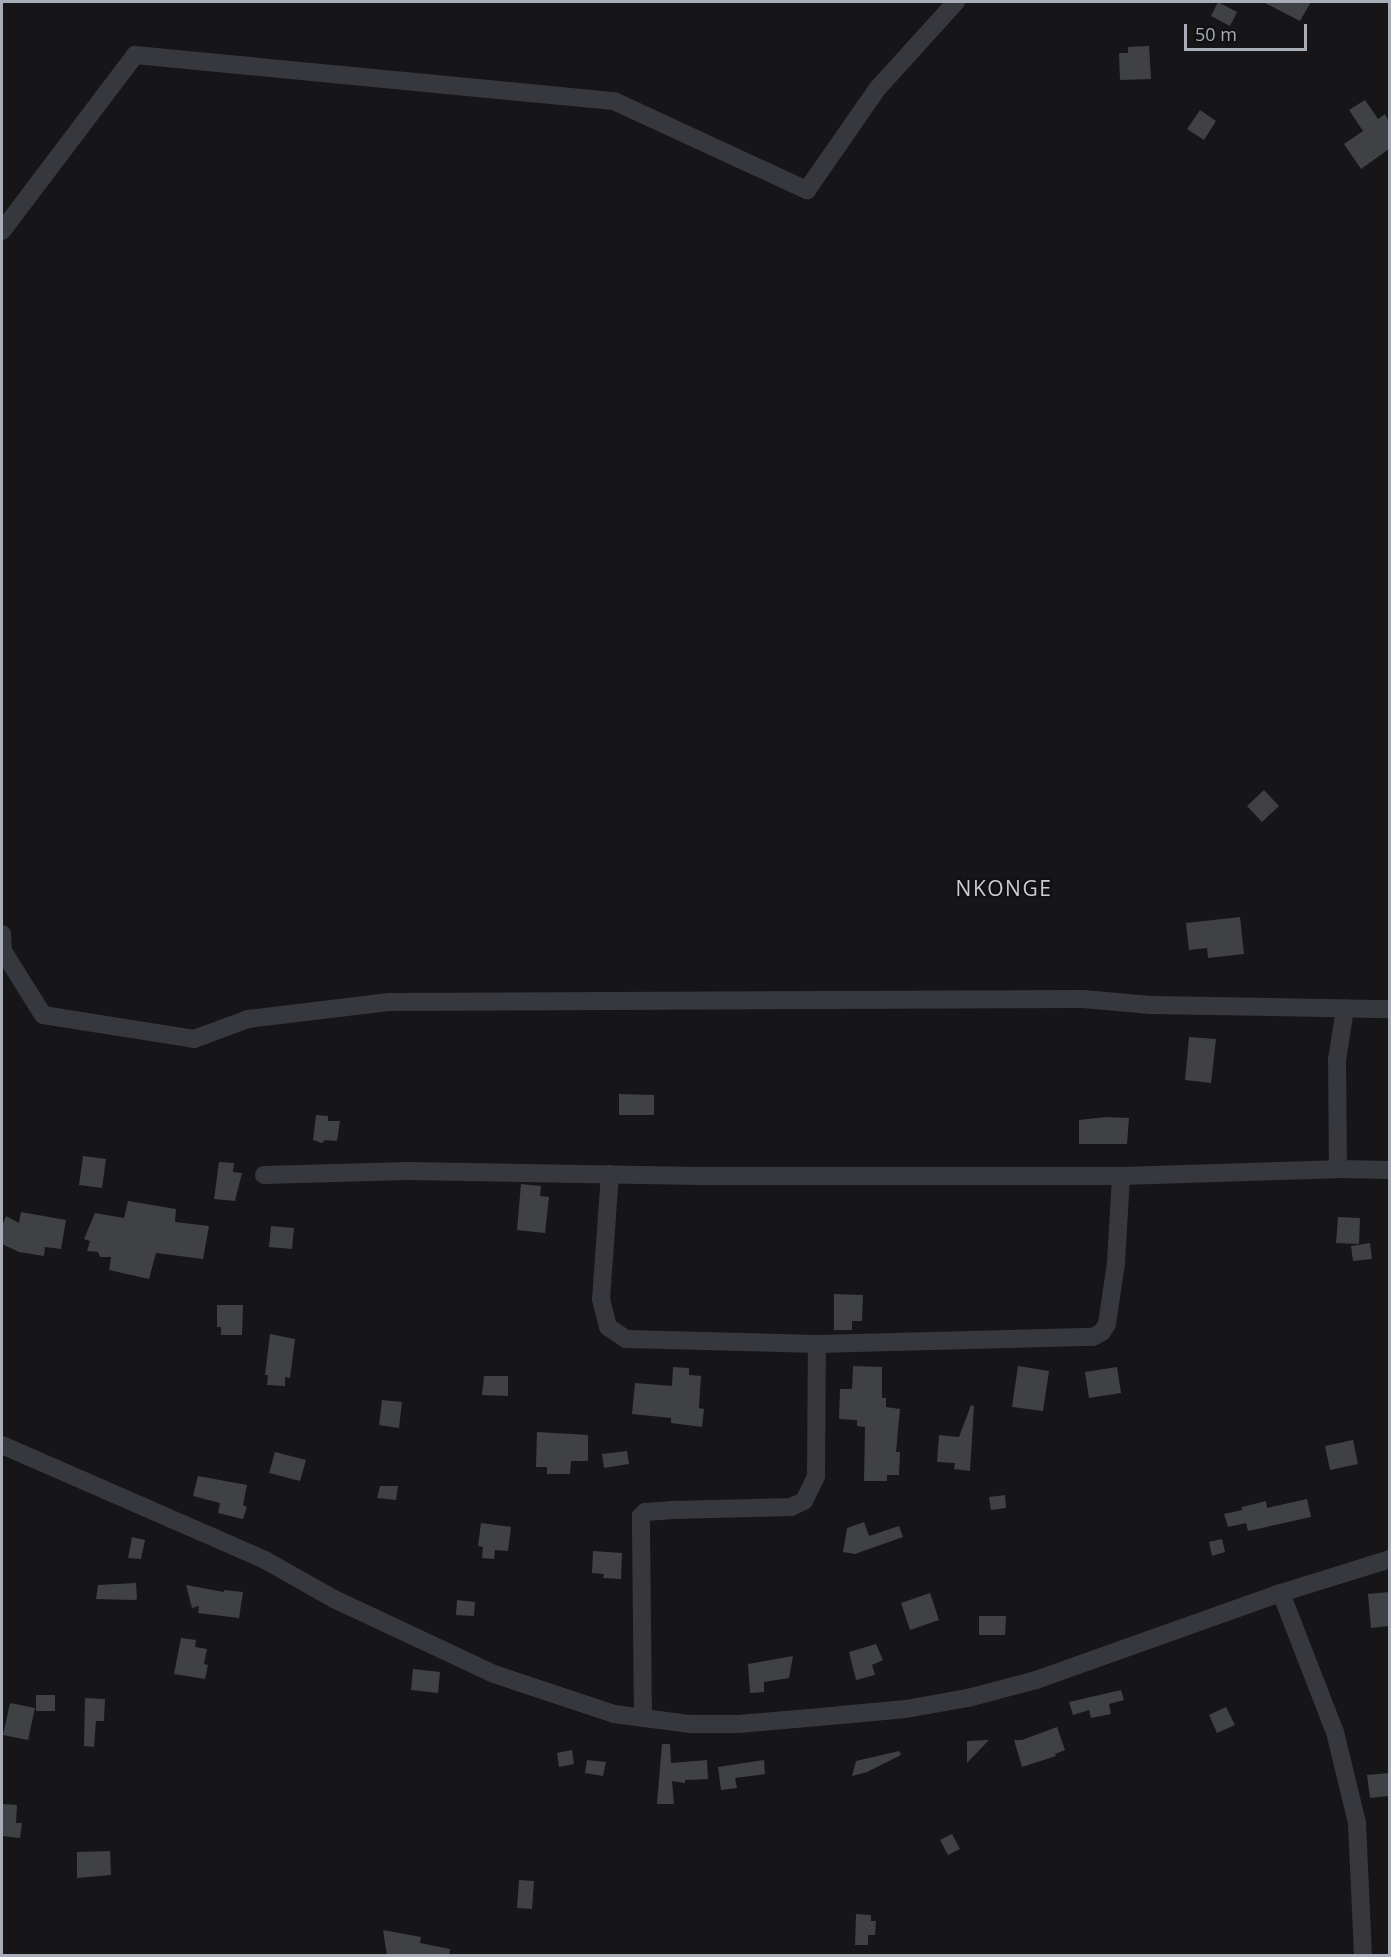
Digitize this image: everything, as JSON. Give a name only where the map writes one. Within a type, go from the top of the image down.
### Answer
[{"type":"street","points":[[2,231],[135,55],[614,101],[807,190],[878,88],[956,2]]},
{"type":"street","points":[[2,934],[3,951],[43,1015],[194,1039],[248,1019],[389,1002],[1083,999],[1151,1005],[1389,1009]]},
{"type":"street","points":[[1338,1169],[1337,1060],[1345,1009]]},
{"type":"street","points":[[264,1175],[408,1171],[1120,1176],[1338,1169],[1389,1170]]},
{"type":"street","points":[[610,1174],[601,1299],[608,1327],[626,1339],[817,1344],[1093,1337],[1102,1332],[1107,1324],[1116,1263],[1120,1176]]},
{"type":"street","points":[[643,1718],[641,1516],[645,1512],[670,1510],[791,1508],[804,1502],[816,1476],[817,1344]]},
{"type":"street","points":[[2,1445],[265,1560],[334,1599],[494,1674],[614,1714],[690,1724],[739,1724],[906,1709],[946,1703],[1036,1680],[1281,1593],[1389,1558]]},
{"type":"street","points":[[1281,1593],[1335,1732],[1357,1823],[1363,1956]]},
{"type":"building","points":[[1218,2],[1237,12],[1230,26],[1211,16]]},
{"type":"building","points":[[1263,2],[1311,2],[1300,21]]},
{"type":"building","points":[[1149,46],[1151,79],[1120,80],[1119,53],[1128,53],[1128,47]]},
{"type":"building","points":[[1365,100],[1378,119],[1385,114],[1389,122],[1389,149],[1361,169],[1344,144],[1363,131],[1349,110]]},
{"type":"building","points":[[1200,110],[1216,121],[1204,140],[1187,129]]},
{"type":"building","points":[[1264,790],[1279,806],[1262,822],[1247,806]]},
{"type":"building","points":[[1240,917],[1244,954],[1208,958],[1207,948],[1189,950],[1186,923]]},
{"type":"building","points":[[1189,1037],[1216,1039],[1211,1083],[1185,1080]]},
{"type":"building","points":[[619,1094],[654,1095],[654,1115],[619,1115]]},
{"type":"building","points":[[316,1115],[328,1116],[328,1121],[340,1121],[337,1141],[325,1140],[322,1143],[313,1140]]},
{"type":"building","points":[[1106,1117],[1129,1118],[1127,1144],[1079,1144],[1079,1120]]},
{"type":"building","points":[[83,1156],[106,1159],[102,1188],[79,1185]]},
{"type":"building","points":[[219,1162],[234,1163],[233,1172],[242,1173],[235,1201],[214,1199]]},
{"type":"building","points":[[521,1184],[541,1186],[540,1196],[549,1197],[545,1233],[517,1230]]},
{"type":"building","points":[[128,1201],[176,1209],[175,1222],[209,1226],[203,1259],[156,1253],[149,1279],[109,1270],[111,1257],[100,1257],[98,1252],[87,1251],[90,1241],[84,1239],[95,1213],[124,1218]]},
{"type":"building","points":[[21,1212],[66,1220],[61,1249],[45,1247],[44,1256],[19,1252],[2,1244],[2,1226],[6,1216],[19,1223]]},
{"type":"building","points":[[1338,1217],[1360,1218],[1359,1244],[1336,1243]]},
{"type":"building","points":[[271,1226],[294,1228],[292,1249],[269,1247]]},
{"type":"building","points":[[1370,1243],[1372,1259],[1353,1261],[1351,1246]]},
{"type":"building","points":[[834,1294],[863,1295],[862,1321],[852,1321],[852,1330],[834,1330]]},
{"type":"building","points":[[217,1305],[243,1305],[242,1335],[221,1335],[221,1327],[217,1327]]},
{"type":"building","points":[[270,1334],[295,1339],[290,1378],[285,1377],[285,1386],[267,1385],[268,1375],[265,1375]]},
{"type":"building","points":[[853,1366],[882,1367],[882,1398],[886,1398],[886,1407],[900,1409],[896,1452],[900,1452],[899,1475],[887,1475],[887,1481],[864,1481],[865,1427],[857,1426],[857,1420],[839,1419],[840,1389],[852,1389]]},
{"type":"building","points":[[1018,1366],[1049,1371],[1043,1411],[1012,1407]]},
{"type":"building","points":[[673,1367],[689,1368],[689,1375],[701,1376],[699,1408],[704,1409],[702,1427],[671,1423],[671,1418],[632,1414],[635,1383],[672,1386]]},
{"type":"building","points":[[1117,1367],[1121,1393],[1089,1398],[1085,1372]]},
{"type":"building","points":[[484,1376],[508,1376],[508,1396],[482,1395]]},
{"type":"building","points":[[382,1400],[402,1402],[399,1428],[379,1425]]},
{"type":"building","points":[[971,1405],[974,1406],[970,1471],[954,1469],[955,1463],[937,1462],[939,1435],[959,1437]]},
{"type":"building","points":[[537,1432],[588,1435],[588,1461],[571,1461],[570,1474],[547,1474],[547,1467],[536,1467]]},
{"type":"building","points":[[1353,1440],[1358,1464],[1330,1470],[1325,1446]]},
{"type":"building","points":[[627,1451],[629,1464],[604,1468],[602,1454]]},
{"type":"building","points":[[275,1452],[306,1460],[300,1481],[269,1473]]},
{"type":"building","points":[[198,1476],[247,1485],[243,1505],[247,1507],[243,1519],[218,1513],[220,1503],[193,1496]]},
{"type":"building","points":[[380,1486],[398,1486],[396,1500],[377,1498]]},
{"type":"building","points":[[1005,1495],[1006,1508],[991,1510],[989,1497]]},
{"type":"building","points":[[1307,1499],[1311,1517],[1248,1531],[1246,1523],[1228,1527],[1224,1514],[1266,1501],[1267,1508]]},
{"type":"building","points":[[864,1522],[869,1536],[899,1526],[903,1537],[855,1554],[843,1552],[847,1528]]},
{"type":"building","points":[[481,1523],[511,1527],[508,1551],[495,1550],[494,1559],[482,1558],[483,1547],[478,1546]]},
{"type":"building","points":[[132,1537],[145,1540],[141,1559],[128,1558]]},
{"type":"building","points":[[1222,1539],[1225,1552],[1212,1556],[1209,1542]]},
{"type":"building","points":[[593,1551],[622,1553],[621,1579],[603,1578],[604,1574],[592,1573]]},
{"type":"building","points":[[136,1583],[137,1599],[135,1600],[96,1599],[98,1585]]},
{"type":"building","points":[[186,1585],[224,1592],[224,1590],[243,1592],[239,1618],[198,1613],[199,1606],[192,1608]]},
{"type":"building","points":[[1389,1592],[1389,1626],[1371,1628],[1368,1594]]},
{"type":"building","points":[[930,1593],[939,1620],[910,1630],[901,1603]]},
{"type":"building","points":[[457,1600],[475,1602],[474,1616],[456,1615]]},
{"type":"building","points":[[979,1616],[1006,1616],[1005,1635],[979,1635]]},
{"type":"building","points":[[181,1638],[196,1640],[195,1647],[207,1649],[204,1664],[208,1665],[205,1679],[174,1674]]},
{"type":"building","points":[[876,1644],[883,1660],[872,1665],[875,1675],[856,1680],[849,1652]]},
{"type":"building","points":[[793,1656],[789,1678],[764,1682],[764,1692],[750,1693],[748,1664]]},
{"type":"building","points":[[413,1669],[440,1672],[438,1693],[411,1690]]},
{"type":"building","points":[[1121,1690],[1124,1700],[1109,1704],[1111,1714],[1091,1718],[1089,1710],[1073,1715],[1069,1702]]},
{"type":"building","points":[[36,1695],[55,1695],[55,1711],[36,1711]]},
{"type":"building","points":[[85,1698],[105,1699],[104,1721],[96,1721],[94,1747],[84,1746]]},
{"type":"building","points":[[10,1703],[35,1708],[28,1740],[3,1735]]},
{"type":"building","points":[[1226,1707],[1235,1725],[1217,1733],[1209,1715]]},
{"type":"building","points":[[1057,1727],[1065,1750],[1055,1754],[1056,1756],[1022,1767],[1014,1740],[1022,1740]]},
{"type":"building","points":[[989,1740],[967,1763],[967,1741]]},
{"type":"building","points":[[662,1744],[670,1744],[671,1763],[707,1760],[708,1779],[685,1780],[685,1783],[672,1781],[674,1804],[657,1804]]},
{"type":"building","points":[[572,1750],[574,1764],[559,1767],[557,1753]]},
{"type":"building","points":[[899,1751],[901,1755],[867,1772],[852,1776],[856,1761]]},
{"type":"building","points":[[587,1760],[606,1762],[603,1776],[585,1773]]},
{"type":"building","points":[[764,1760],[765,1774],[735,1778],[737,1788],[721,1790],[718,1767]]},
{"type":"building","points":[[1389,1773],[1389,1796],[1370,1798],[1367,1775]]},
{"type":"building","points":[[2,1804],[17,1805],[16,1823],[22,1823],[20,1838],[2,1836]]},
{"type":"building","points":[[952,1834],[960,1849],[948,1855],[940,1840]]},
{"type":"building","points":[[110,1851],[111,1875],[77,1878],[77,1852]]},
{"type":"building","points":[[519,1880],[534,1881],[532,1909],[517,1908]]},
{"type":"building","points":[[856,1914],[871,1915],[871,1921],[876,1921],[875,1935],[868,1935],[868,1945],[855,1945]]},
{"type":"building","points":[[383,1930],[421,1937],[420,1943],[450,1949],[449,1956],[387,1956]]},
{"type":"district","name":"NKONGE","points":[[1004,888]]}]
